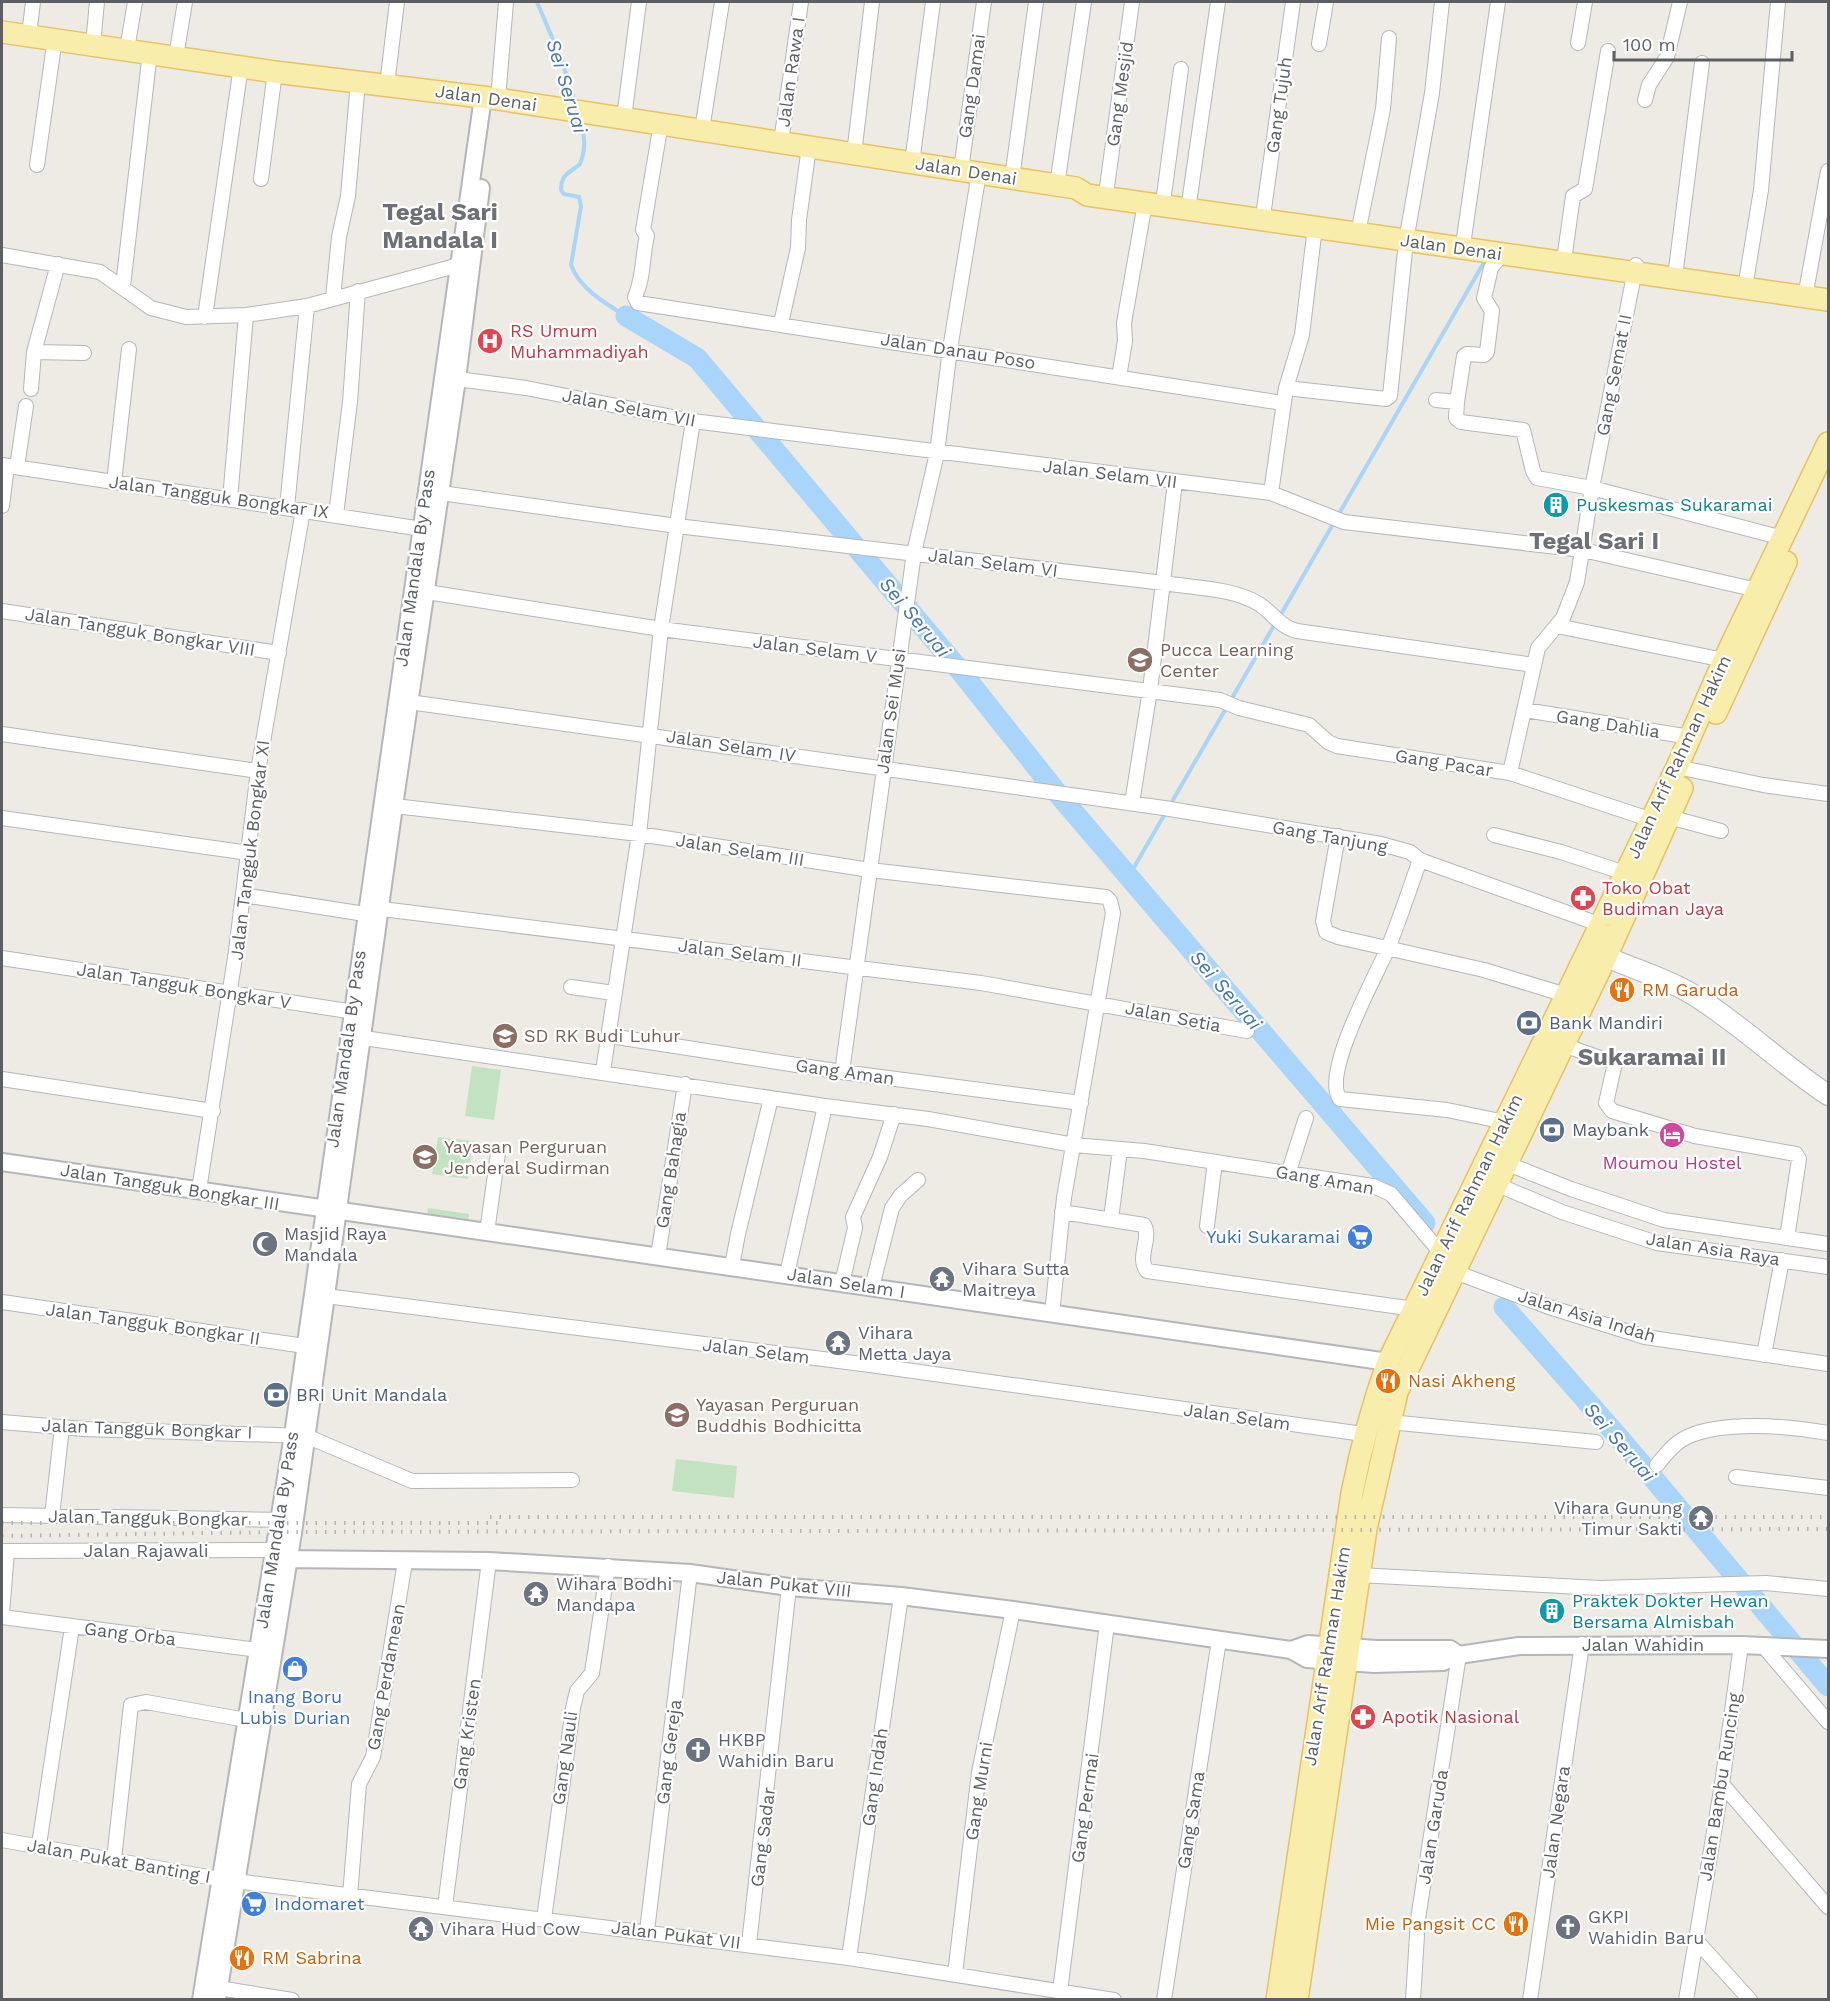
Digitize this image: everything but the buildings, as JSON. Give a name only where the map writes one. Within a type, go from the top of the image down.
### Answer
[{"type":"main road","name":"Jalan Denai","points":[[2,32],[29,34],[275,72],[589,112],[1012,178],[1066,187],[1087,195],[1155,199],[1315,227],[1407,236],[1806,292],[1828,300]]},
{"type":"main road","name":"Jalan Denai","points":[[1066,187],[1086,184],[1155,199]]},
{"type":"main road","name":"Jalan Denai","points":[[1189,204],[1264,209],[1360,223],[1407,236],[1464,238],[1503,249],[1565,253],[1635,268],[1676,269],[1745,283]]},
{"type":"main road","name":"Jalan Denai","points":[[1806,292],[1828,290]]},
{"type":"main road","name":"Jalan Arif Rahman Hakim","points":[[1684,768],[1690,737],[1724,660],[1828,443]]},
{"type":"main road","name":"Jalan Arif Rahman Hakim","points":[[1277,2000],[1337,1655],[1359,1575],[1373,1491],[1397,1392],[1563,1046],[1609,928],[1828,472]]},
{"type":"main road","name":"Jalan Arif Rahman Hakim","points":[[1609,928],[1625,873],[1661,818]]},
{"type":"main road","name":"Jalan Arif Rahman Hakim","points":[[1297,2000],[1363,1434],[1388,1362],[1566,995],[1598,953]]},
{"type":"main road","points":[[1598,953],[1690,993],[1734,1022],[1797,1074],[1828,1095]]},
{"type":"street","points":[[29,34],[33,2]]},
{"type":"street","points":[[93,44],[97,2]]},
{"type":"street","points":[[127,49],[135,2]]},
{"type":"street","points":[[176,57],[185,2]]},
{"type":"street","points":[[387,85],[397,2]]},
{"type":"street","points":[[492,98],[506,2]]},
{"type":"street","points":[[624,118],[639,2]]},
{"type":"street","points":[[702,130],[722,2]]},
{"type":"street","name":"Jalan Rawa I","points":[[781,142],[801,2]]},
{"type":"street","points":[[854,153],[872,2]]},
{"type":"street","points":[[912,163],[933,2]]},
{"type":"street","name":"Gang Damai","points":[[970,172],[984,2]]},
{"type":"street","points":[[1012,178],[1036,2]]},
{"type":"street","points":[[1066,187],[1084,2]]},
{"type":"street","name":"Gang Mesjid","points":[[1107,187],[1132,2]]},
{"type":"street","points":[[1189,204],[1218,2]]},
{"type":"street","name":"Gang Tujuh","points":[[1264,209],[1293,2]]},
{"type":"street","points":[[1319,44],[1326,2]]},
{"type":"street","points":[[1286,388],[1389,398],[1407,236],[1432,93],[1442,2]]},
{"type":"street","points":[[1464,238],[1498,2]]},
{"type":"street","points":[[1578,43],[1585,2]]},
{"type":"street","points":[[1646,100],[1649,85],[1667,57],[1680,2]]},
{"type":"street","points":[[1745,283],[1761,190],[1778,2]]},
{"type":"street","points":[[36,165],[55,38]]},
{"type":"street","points":[[1360,223],[1383,109],[1389,38]]},
{"type":"street","points":[[1565,253],[1573,196],[1585,189],[1608,51]]},
{"type":"street","points":[[123,286],[150,52]]},
{"type":"street","points":[[1676,269],[1702,63]]},
{"type":"street","points":[[204,317],[241,66]]},
{"type":"street","points":[[1119,377],[1125,341],[1124,323],[1155,199],[1181,69]]},
{"type":"street","points":[[261,179],[275,72]]},
{"type":"street","points":[[333,298],[339,237],[348,196],[358,82]]},
{"type":"street","name":"Jalan Mandala By Pass","points":[[201,2000],[227,1880],[300,1435],[326,1296],[331,1211],[359,1012],[365,914],[388,805],[404,702],[428,530],[459,265],[492,98]]},
{"type":"street","name":"Jalan Mandala By Pass","points":[[404,702],[427,592],[428,530],[441,493],[492,98]]},
{"type":"street","name":"Jalan Danau Poso","points":[[661,123],[643,230],[646,236],[643,250],[645,261],[634,300],[662,308],[781,323],[1283,403]]},
{"type":"street","points":[[781,323],[798,248],[799,217],[809,147]]},
{"type":"street","points":[[1806,292],[1828,171]]},
{"type":"street","name":"Jalan Sei Musi","points":[[842,1072],[858,967],[882,769],[914,553],[937,453],[970,172]]},
{"type":"street","points":[[1271,494],[1283,403],[1302,335],[1315,227]]},
{"type":"street","points":[[1503,249],[1492,265],[1484,298],[1492,311],[1487,351],[1484,355],[1467,354],[1464,356],[1456,418],[1461,422],[1523,430],[1533,471],[1538,478],[1592,488],[1783,538]]},
{"type":"street","points":[[2,255],[100,272],[123,286],[151,308],[186,317],[246,315],[307,306],[459,265]]},
{"type":"street","points":[[31,389],[34,352],[58,264]]},
{"type":"street","name":"Gang Semat II","points":[[1510,773],[1538,648],[1569,608],[1577,582],[1592,488],[1635,268]]},
{"type":"street","points":[[336,515],[350,402],[358,291]]},
{"type":"street","points":[[286,507],[307,306]]},
{"type":"street","points":[[230,499],[246,315]]},
{"type":"street","points":[[114,482],[129,349]]},
{"type":"street","points":[[34,352],[84,353]]},
{"type":"street","name":"Jalan Selam VII","points":[[457,379],[526,388],[693,422],[1271,494],[1344,522],[1583,550],[1757,590]]},
{"type":"street","points":[[1436,400],[1457,402]]},
{"type":"street","points":[[2,506],[8,466],[26,406]]},
{"type":"street","points":[[603,1071],[639,834],[662,629],[693,422]]},
{"type":"street","name":"Jalan Tangguk Bongkar IX","points":[[8,466],[428,530]]},
{"type":"street","points":[[1132,803],[1150,690],[1175,482]]},
{"type":"street","name":"Jalan Selam VI","points":[[441,493],[868,550],[914,553],[1164,583],[1227,593],[1259,604],[1284,627],[1297,631],[1534,666]]},
{"type":"street","name":"Jalan Tangguk Bongkar XI","points":[[199,1190],[231,993],[258,771],[303,510]]},
{"type":"street","name":"Jalan Selam V","points":[[427,592],[662,629],[1150,690],[1233,705]]},
{"type":"street","name":"Jalan Tangguk Bongkar VIII","points":[[2,611],[279,653]]},
{"type":"street","points":[[1557,626],[1724,660]]},
{"type":"street","name":"Jalan Selam IV","points":[[404,702],[650,734],[1065,794]]},
{"type":"street","name":"Gang Pacar","points":[[1233,705],[1309,725],[1328,742],[1337,746],[1510,773],[1661,818],[1721,831]]},
{"type":"street","name":"Gang Dahlia","points":[[1525,710],[1690,737]]},
{"type":"street","points":[[2,734],[258,771]]},
{"type":"street","points":[[1684,768],[1763,785],[1828,794]]},
{"type":"street","name":"Gang Tanjung","points":[[1065,794],[1338,836],[1410,852],[1420,861],[1609,928]]},
{"type":"street","name":"Jalan Mandala By Pass","points":[[300,1435],[305,1346],[363,1038],[359,1012],[382,909],[388,805]]},
{"type":"street","name":"Jalan Selam III","points":[[388,805],[639,834],[870,870],[1099,895],[1110,902],[1113,913],[1098,1003]]},
{"type":"street","points":[[2,818],[249,853]]},
{"type":"street","points":[[1494,835],[1561,852],[1625,873]]},
{"type":"street","points":[[1338,836],[1323,921],[1326,932],[1484,970],[1566,995]]},
{"type":"street","points":[[1420,861],[1388,947],[1343,1045],[1336,1086],[1338,1096],[1340,1099],[1447,1110],[1505,1122]]},
{"type":"street","points":[[243,895],[365,914],[382,909]]},
{"type":"street","name":"Jalan Selam II","points":[[382,909],[981,983],[1098,1003]]},
{"type":"street","name":"Jalan Tangguk Bongkar V","points":[[2,958],[359,1012]]},
{"type":"street","points":[[571,987],[614,993]]},
{"type":"street","points":[[1052,1314],[1062,1212],[1098,1003]]},
{"type":"street","name":"Jalan Setia","points":[[1098,1003],[1247,1031]]},
{"type":"street","name":"Gang Aman","points":[[610,1036],[842,1072],[1081,1102]]},
{"type":"street","name":"Gang Aman","points":[[363,1038],[603,1071],[825,1106],[894,1114],[1074,1145],[1215,1162],[1383,1190],[1398,1201],[1442,1254]]},
{"type":"street","points":[[1563,1046],[1615,1063],[1606,1103],[1612,1111],[1695,1136],[1796,1154],[1799,1159],[1787,1238]]},
{"type":"street","points":[[2,1079],[213,1111]]},
{"type":"street","name":"Gang Bahagia","points":[[658,1256],[685,1084]]},
{"type":"street","points":[[732,1266],[771,1098]]},
{"type":"street","points":[[787,1274],[825,1106]]},
{"type":"street","points":[[842,1283],[855,1228],[853,1217],[880,1157],[894,1114]]},
{"type":"street","points":[[1288,1174],[1306,1118]]},
{"type":"street","points":[[1111,1219],[1120,1149]]},
{"type":"street","points":[[487,1232],[498,1153]]},
{"type":"street","name":"Jalan Tangguk Bongkar III","points":[[2,1162],[331,1211]]},
{"type":"street","points":[[1207,1226],[1215,1162]]},
{"type":"street","name":"Jalan Asia Raya","points":[[1508,1164],[1571,1189],[1664,1220],[1828,1244]]},
{"type":"street","points":[[872,1287],[892,1208],[901,1195],[918,1179]]},
{"type":"street","name":"Jalan Asia Raya","points":[[1498,1185],[1562,1212],[1657,1243],[1828,1267]]},
{"type":"street","points":[[1562,1212],[1571,1189]]},
{"type":"street","name":"Jalan Selam I","points":[[331,1211],[732,1266],[1388,1362]]},
{"type":"street","points":[[1062,1212],[1146,1227],[1142,1262],[1147,1271],[1414,1309]]},
{"type":"street","points":[[1657,1243],[1664,1220]]},
{"type":"street","points":[[1764,1355],[1782,1260]]},
{"type":"street","name":"Jalan Asia Indah","points":[[1455,1272],[1645,1337],[1828,1364]]},
{"type":"street","name":"Jalan Selam","points":[[326,1296],[870,1365],[1363,1434]]},
{"type":"street","name":"Jalan Tangguk Bongkar II","points":[[2,1302],[305,1346]]},
{"type":"street","name":"Jalan Tangguk Bongkar I","points":[[2,1422],[62,1427],[300,1435]]},
{"type":"street","points":[[1389,1422],[1596,1442]]},
{"type":"street","points":[[52,1516],[62,1427]]},
{"type":"street","points":[[1657,1465],[1676,1443],[1716,1428],[1788,1429],[1828,1433]]},
{"type":"street","points":[[300,1435],[412,1481],[572,1480]]},
{"type":"street","points":[[1736,1477],[1828,1488]]},
{"type":"street","name":"Jalan Tangguk Bongkar","points":[[2,1515],[287,1520]]},
{"type":"street","points":[[2,1615],[4,1551]]},
{"type":"street","name":"Jalan Rajawali","points":[[4,1551],[282,1555]]},
{"type":"street","name":"Jalan Mandala By Pass","points":[[218,1994],[227,1880],[246,1720],[258,1650],[282,1555]]},
{"type":"street","name":"Jalan Pukat VIII","points":[[282,1555],[405,1562],[489,1561],[608,1566],[690,1573],[789,1587],[901,1596],[1013,1610],[1291,1650],[1308,1659],[1337,1655]]},
{"type":"street","name":"Gang Kristen","points":[[445,1907],[489,1561]]},
{"type":"street","name":"Gang Perdamean","points":[[350,1896],[358,1784],[373,1756],[405,1562]]},
{"type":"street","name":"Gang Nauli","points":[[544,1919],[573,1708],[577,1691],[592,1672],[608,1566]]},
{"type":"street","name":"Gang Gereja","points":[[647,1931],[690,1573]]},
{"type":"street","points":[[1359,1575],[1600,1588],[1749,1584],[1828,1589]]},
{"type":"street","name":"Gang Sadar","points":[[749,1944],[789,1587]]},
{"type":"street","name":"Gang Indah","points":[[849,1958],[901,1596]]},
{"type":"street","name":"Gang Murni","points":[[955,1974],[979,1772],[1013,1610]]},
{"type":"street","name":"Gang Orba","points":[[2,1615],[72,1627],[258,1650]]},
{"type":"street","name":"Gang Permai","points":[[1060,1991],[1107,1624]]},
{"type":"street","points":[[39,1845],[72,1627]]},
{"type":"street","name":"Gang Sama","points":[[1164,2000],[1219,1640]]},
{"type":"street","name":"Jalan Wahidin","points":[[1337,1655],[1450,1649],[1459,1655],[1519,1646],[1582,1644],[1742,1645],[1824,1651]]},
{"type":"street","name":"Jalan Negara","points":[[1530,2000],[1582,1644]]},
{"type":"street","name":"Jalan Bambu Runcing","points":[[1686,2000],[1722,1784],[1742,1645]]},
{"type":"street","points":[[1766,1648],[1828,1722]]},
{"type":"street","name":"Jalan Garuda","points":[[1413,2000],[1418,1919],[1459,1655]]},
{"type":"street","points":[[114,1858],[131,1705],[146,1702],[246,1720]]},
{"type":"street","points":[[1722,1784],[1828,1906]]},
{"type":"street","name":"Jalan Pukat Banting I","points":[[2,1840],[114,1858],[227,1880]]},
{"type":"street","name":"Jalan Pukat VII","points":[[227,1880],[749,1944],[1114,2000]]},
{"type":"street","points":[[1695,1939],[1750,2000]]},
{"type":"street","points":[[218,1994],[291,2000]]},
{"type":"green space","points":[[472,1066],[501,1070],[494,1120],[465,1116]]},
{"type":"green space","points":[[438,1137],[473,1141],[468,1179],[432,1174]]},
{"type":"green space","points":[[428,1208],[469,1214],[468,1223],[427,1217]]},
{"type":"green space","points":[[676,1459],[737,1466],[734,1498],[672,1491]]},
{"type":"waterway","name":"Sei Seruai","points":[[537,2],[562,61],[576,105]]},
{"type":"waterway","name":"Sei Seruai","points":[[580,118],[584,152],[580,164],[564,177],[561,184],[564,194],[579,197],[581,206],[571,265],[587,288],[602,301],[626,316]]},
{"type":"waterway","points":[[1280,616],[1483,264]]},
{"type":"waterway","name":"Sei Seruai","points":[[626,316],[697,358],[962,673],[1058,794],[1425,1223]]},
{"type":"waterway","points":[[1170,805],[1276,622]]},
{"type":"waterway","points":[[1129,876],[1166,812]]},
{"type":"waterway","name":"Sei Seruai","points":[[1504,1307],[1621,1440],[1828,1686]]},
{"type":"railway","points":[[490,1517],[1828,1517]]},
{"type":"railway","points":[[2,1523],[499,1523]]},
{"type":"railway","points":[[2,1536],[278,1532],[1828,1529]]},
{"type":"place","name":"RS Umum Muhammadiyah","points":[[490,341]]},
{"type":"place","name":"Puskesmas Sukaramai","points":[[1556,505]]},
{"type":"place","name":"Pucca Learning Center","points":[[1140,660]]},
{"type":"place","name":"Toko Obat Budiman Jaya","points":[[1583,898]]},
{"type":"place","name":"RM Garuda","points":[[1622,990]]},
{"type":"place","name":"Bank Mandiri","points":[[1529,1023]]},
{"type":"place","name":"SD RK Budi Luhur","points":[[505,1036]]},
{"type":"place","name":"Maybank","points":[[1552,1130]]},
{"type":"place","name":"Moumou Hostel","points":[[1672,1135]]},
{"type":"place","name":"Yayasan Perguruan Jenderal Sudirman","points":[[425,1157]]},
{"type":"place","name":"Yuki Sukaramai","points":[[1360,1237]]},
{"type":"place","name":"Masjid Raya Mandala","points":[[265,1244]]},
{"type":"place","name":"Vihara Sutta Maitreya","points":[[942,1279]]},
{"type":"place","name":"Vihara Metta Jaya","points":[[838,1343]]},
{"type":"place","name":"Nasi Akheng","points":[[1388,1381]]},
{"type":"place","name":"BRI Unit Mandala","points":[[276,1395]]},
{"type":"place","name":"Yayasan Perguruan Buddhis Bodhicitta","points":[[677,1415]]},
{"type":"place","name":"Vihara Gunung Timur Sakti","points":[[1701,1518]]},
{"type":"place","name":"Wihara Bodhi Mandapa","points":[[536,1594]]},
{"type":"place","name":"Praktek Dokter Hewan Bersama Almisbah","points":[[1552,1611]]},
{"type":"place","name":"Inang Boru Lubis Durian","points":[[295,1669]]},
{"type":"place","name":"Apotik Nasional","points":[[1363,1717]]},
{"type":"place","name":"HKBP Wahidin Baru","points":[[698,1750]]},
{"type":"place","name":"Indomaret","points":[[254,1904]]},
{"type":"place","name":"Mie Pangsit CC","points":[[1516,1924]]},
{"type":"place","name":"GKPI Wahidin Baru","points":[[1568,1927]]},
{"type":"place","name":"Vihara Hud Cow","points":[[421,1929]]},
{"type":"place","name":"RM Sabrina","points":[[242,1958]]},
{"type":"district","name":"Tegal Sari Mandala I","points":[[440,226]]},
{"type":"district","name":"Tegal Sari I","points":[[1594,541]]},
{"type":"district","name":"Sukaramai II","points":[[1652,1057]]}]
